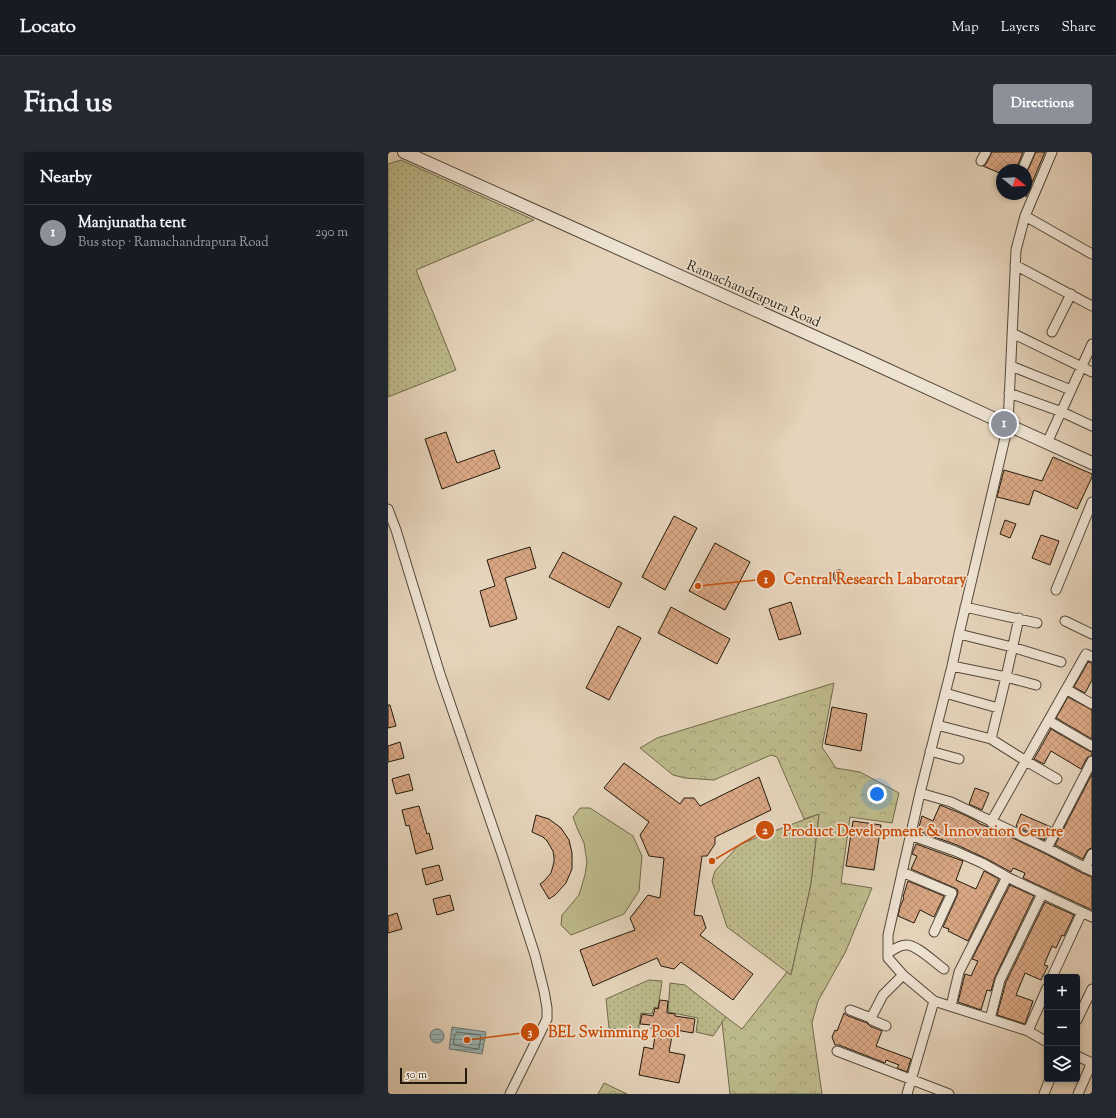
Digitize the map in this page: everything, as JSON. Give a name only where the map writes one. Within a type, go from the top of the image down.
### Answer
[{"type":"street","name":"Ramachandrapura Road","points":[[404,152],[1092,463]]},
{"type":"street","points":[[981,161],[986,152]]},
{"type":"street","points":[[1025,164],[1030,152]]},
{"type":"street","points":[[1044,1040],[1028,1030],[934,1001],[902,975],[888,958],[888,934],[910,835],[936,725],[952,666],[1008,425],[1016,250],[1026,216],[1052,152]]},
{"type":"street","points":[[1026,216],[1092,254]]},
{"type":"street","points":[[1015,264],[1092,306]]},
{"type":"street","points":[[1052,332],[1071,294]]},
{"type":"street","points":[[1012,333],[1092,372]]},
{"type":"street","points":[[1047,443],[1092,344]]},
{"type":"street","points":[[1011,366],[1071,390]]},
{"type":"street","points":[[1010,393],[1062,412],[1092,426]]},
{"type":"street","points":[[1056,590],[1092,502]]},
{"type":"street","points":[[388,509],[396,530],[440,674],[521,910],[535,955],[544,992],[547,1008],[547,1019],[510,1094]]},
{"type":"street","points":[[965,607],[1038,623]]},
{"type":"street","points":[[991,738],[1006,677],[1018,618]]},
{"type":"street","points":[[1064,621],[1092,634]]},
{"type":"street","points":[[959,634],[1012,647],[1061,662]]},
{"type":"street","points":[[991,822],[1086,654],[1092,657]]},
{"type":"street","points":[[952,666],[1036,685]]},
{"type":"street","points":[[1066,689],[1092,704]]},
{"type":"street","points":[[945,693],[998,708]]},
{"type":"street","points":[[1049,721],[1092,746]]},
{"type":"street","points":[[936,725],[991,738],[1057,779]]},
{"type":"street","points":[[930,751],[959,759]]},
{"type":"street","points":[[1047,848],[1092,761]]},
{"type":"street","points":[[920,794],[951,802],[1047,848],[1088,870],[1092,854]]},
{"type":"street","points":[[910,835],[955,851],[982,863],[1006,877],[1092,917]]},
{"type":"street","points":[[902,872],[952,893],[934,932]]},
{"type":"street","points":[[950,1006],[959,972],[1006,877]]},
{"type":"street","points":[[990,1019],[1000,980],[1042,894]]},
{"type":"street","points":[[1053,974],[1082,912]]},
{"type":"street","points":[[888,953],[898,947],[911,945],[944,970]]},
{"type":"street","points":[[871,1018],[883,995],[902,975]]},
{"type":"street","points":[[1080,1014],[1092,989]]},
{"type":"street","points":[[1028,1030],[1044,995]]},
{"type":"street","points":[[907,1094],[934,1001]]},
{"type":"street","points":[[850,1010],[871,1018],[872,1020],[886,1026]]},
{"type":"street","points":[[837,1052],[949,1094]]},
{"type":"street","points":[[1078,1094],[1092,1063],[1080,1057]]},
{"type":"street","points":[[1044,1094],[1049,1082]]},
{"type":"green space","points":[[401,160],[534,220],[416,270],[456,370],[388,397],[388,164]]},
{"type":"green space","points":[[834,683],[822,747],[836,768],[860,772],[899,793],[892,823],[850,817],[841,883],[872,888],[845,953],[818,1001],[812,1023],[822,1094],[730,1094],[722,1022],[726,1017],[742,1029],[787,972],[791,975],[811,884],[819,814],[804,819],[777,757],[771,755],[714,780],[685,778],[673,775],[640,748],[657,738]]},
{"type":"green space","points":[[580,808],[590,808],[633,836],[642,856],[639,891],[624,914],[571,935],[561,925],[562,915],[579,895],[587,862],[584,843],[573,817]]},
{"type":"green space","points":[[819,814],[811,884],[791,975],[727,927],[712,881],[715,871],[740,844]]},
{"type":"green space","points":[[649,980],[662,981],[658,1008],[654,1007],[652,1014],[641,1013],[638,1033],[609,1028],[606,999]]},
{"type":"green space","points":[[670,983],[685,985],[726,1017],[713,1036],[696,1032],[698,1018],[668,1012]]},
{"type":"green space","points":[[604,1083],[627,1094],[598,1094]]},
{"type":"water","points":[[452,1027],[486,1032],[482,1054],[449,1049]]},
{"type":"water","points":[[434,1029],[440,1029],[444,1033],[444,1039],[440,1043],[434,1043],[430,1039],[430,1033]]},
{"type":"building","points":[[992,152],[1023,152],[1018,164],[996,164],[996,171],[983,166],[986,164]]},
{"type":"building","points":[[1036,152],[1045,152],[1032,183],[1032,164],[1031,164]]},
{"type":"building","points":[[446,432],[457,463],[494,450],[500,468],[442,489],[425,439]]},
{"type":"building","points":[[1053,457],[1092,474],[1077,509],[1034,490],[1029,505],[997,497],[1004,470],[1042,481]]},
{"type":"building","points":[[674,516],[697,528],[665,590],[642,577]]},
{"type":"building","points":[[1005,520],[1016,524],[1010,538],[1000,534]]},
{"type":"building","points":[[1041,535],[1059,541],[1050,565],[1032,558]]},
{"type":"building","points":[[715,543],[750,562],[725,610],[689,591]]},
{"type":"building","points":[[530,547],[536,568],[505,578],[517,619],[490,627],[480,591],[495,586],[487,560]]},
{"type":"building","points":[[563,552],[622,583],[609,608],[549,577]]},
{"type":"building","points":[[837,570],[841,570],[845,576],[841,582],[837,582],[833,578],[833,574]]},
{"type":"building","points":[[791,602],[801,634],[779,640],[769,609]]},
{"type":"building","points":[[671,607],[730,639],[717,664],[658,633]]},
{"type":"building","points":[[618,626],[641,638],[609,700],[586,688]]},
{"type":"building","points":[[1088,662],[1092,663],[1092,680],[1085,693],[1074,687]]},
{"type":"building","points":[[1068,697],[1092,710],[1092,739],[1056,718]]},
{"type":"building","points":[[388,705],[390,705],[396,726],[388,728]]},
{"type":"building","points":[[832,707],[867,714],[861,751],[825,744]]},
{"type":"building","points":[[1051,729],[1092,752],[1092,755],[1087,758],[1081,769],[1051,751],[1044,764],[1034,759]]},
{"type":"building","points":[[400,742],[404,758],[388,762],[388,746]]},
{"type":"building","points":[[624,763],[680,804],[684,798],[694,798],[700,806],[759,777],[771,810],[715,837],[715,844],[707,856],[702,856],[694,915],[702,916],[706,928],[700,935],[753,974],[733,1000],[681,962],[674,969],[661,966],[657,958],[593,986],[580,950],[635,930],[630,918],[648,895],[660,898],[664,858],[649,856],[640,835],[649,822],[604,788]]},
{"type":"building","points":[[409,774],[413,790],[396,794],[392,779]]},
{"type":"building","points":[[1092,774],[1092,848],[1087,851],[1083,859],[1055,845]]},
{"type":"building","points":[[975,788],[989,793],[982,810],[969,804]]},
{"type":"building","points":[[940,805],[965,815],[978,823],[996,830],[1092,877],[1092,910],[1023,878],[1025,873],[1013,868],[1011,872],[957,845],[918,831],[922,816],[933,821]]},
{"type":"building","points":[[419,806],[433,849],[416,854],[409,825],[406,826],[402,810]]},
{"type":"building","points":[[1021,814],[1051,827],[1044,840],[1016,826]]},
{"type":"building","points":[[536,815],[549,819],[561,828],[569,840],[572,853],[572,869],[566,883],[549,899],[540,884],[551,873],[554,857],[553,851],[547,841],[543,837],[532,832]]},
{"type":"building","points":[[853,821],[881,825],[874,870],[846,866]]},
{"type":"building","points":[[916,844],[963,861],[956,880],[976,889],[984,871],[999,879],[968,941],[943,927],[957,896],[957,889],[911,869],[917,856],[912,854]]},
{"type":"building","points":[[439,865],[443,880],[426,885],[422,869]]},
{"type":"building","points":[[908,881],[944,896],[934,917],[920,910],[914,923],[898,916]]},
{"type":"building","points":[[1010,885],[1034,896],[995,977],[991,991],[987,990],[981,1010],[958,1002],[965,974],[971,976],[978,961],[972,959]]},
{"type":"building","points":[[450,895],[454,910],[437,915],[433,899]]},
{"type":"building","points":[[1045,902],[1074,915],[1064,936],[1062,935],[1056,948],[1052,946],[1044,965],[1048,966],[1041,980],[1025,973],[1016,995],[1033,1001],[1025,1024],[997,1015],[1006,982]]},
{"type":"building","points":[[397,913],[402,929],[388,933],[388,916]]},
{"type":"building","points":[[660,1000],[668,1001],[667,1013],[675,1014],[675,1016],[695,1019],[693,1033],[676,1030],[676,1032],[673,1031],[669,1052],[685,1055],[679,1083],[639,1075],[644,1047],[653,1049],[656,1030],[651,1029],[652,1025],[640,1024],[642,1014],[653,1016],[655,1008],[658,1009]]},
{"type":"building","points":[[844,1013],[882,1031],[876,1046],[911,1059],[907,1072],[897,1068],[899,1065],[886,1060],[885,1063],[839,1045],[835,1045],[832,1037],[835,1030],[837,1031]]},
{"type":"place","name":"Manjunatha tent","points":[[1004,424]]},
{"type":"place","name":"Central Research Labarotary","points":[[698,586]]},
{"type":"place","name":"Product Development & Innovation Centre","points":[[712,861]]},
{"type":"place","name":"BEL Swimming Pool","points":[[467,1040]]}]
